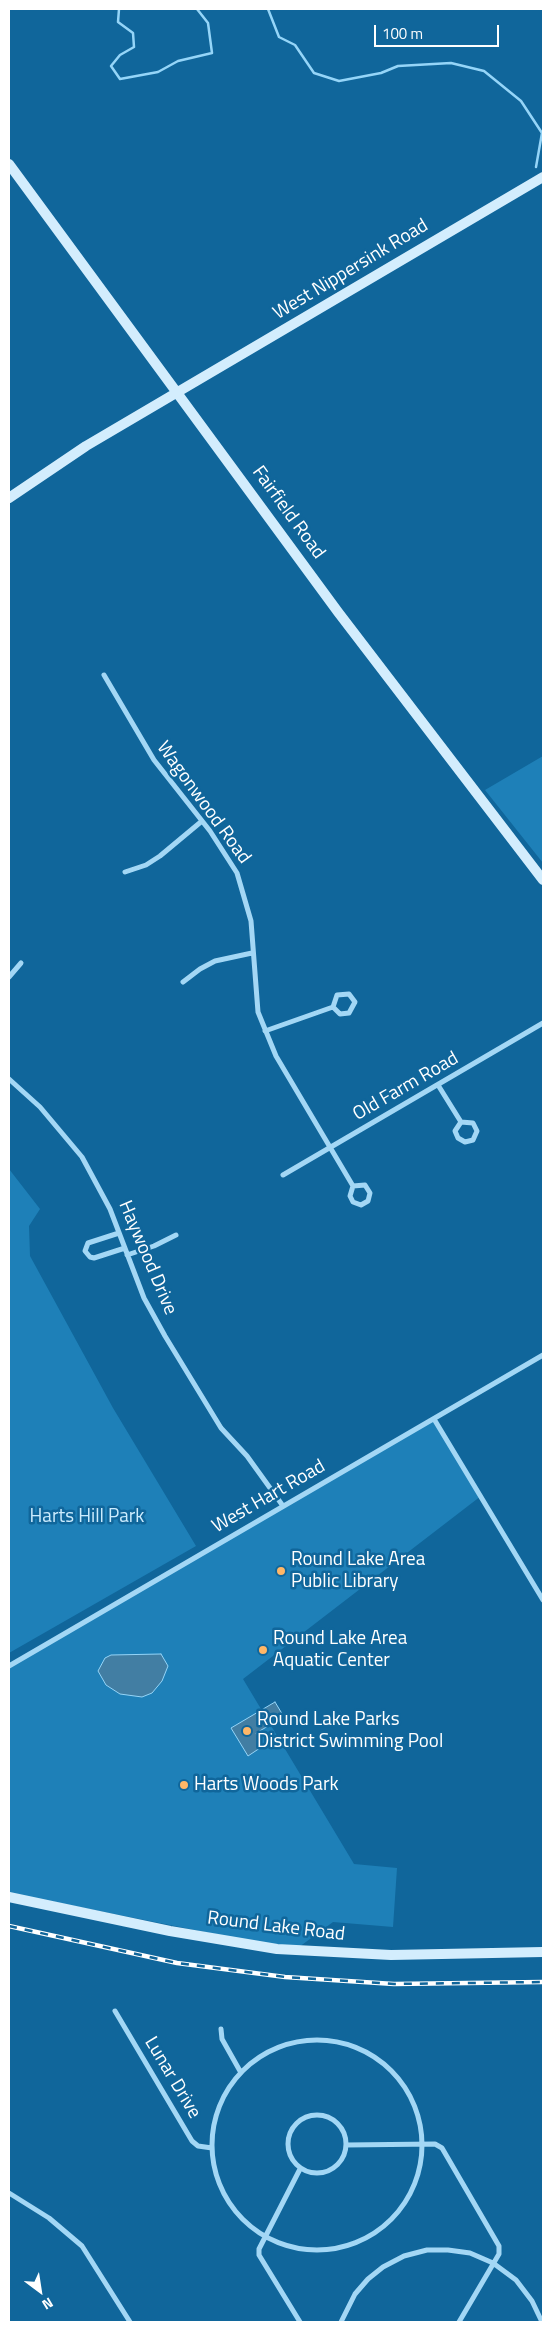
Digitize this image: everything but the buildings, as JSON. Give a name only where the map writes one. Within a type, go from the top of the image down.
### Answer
[{"type":"street","name":"Fairfield Road","points":[[9,164],[338,612],[543,880]]},
{"type":"street","name":"West Nippersink Road","points":[[9,498],[86,446],[543,177]]},
{"type":"street","name":"Wagonwood Road","points":[[104,675],[150,754],[226,852],[242,886],[250,921],[258,1012],[265,1031],[276,1056],[353,1186]]},
{"type":"street","points":[[126,872],[146,865],[160,856],[202,821]]},
{"type":"street","points":[[183,982],[200,969],[215,961],[252,953]]},
{"type":"street","points":[[9,977],[21,963]]},
{"type":"street","points":[[349,994],[354,1002],[349,1013],[340,1014],[333,1007],[337,995],[349,994]]},
{"type":"street","points":[[265,1031],[333,1007]]},
{"type":"street","name":"Old Farm Road","points":[[283,1175],[543,1023]]},
{"type":"street","name":"Haywood Drive","points":[[9,1078],[40,1107],[82,1157],[110,1209],[144,1298],[195,1387],[221,1428],[247,1456],[283,1506]]},
{"type":"street","points":[[438,1085],[461,1122]]},
{"type":"street","points":[[461,1122],[474,1123],[477,1132],[473,1140],[465,1142],[458,1138],[456,1131],[461,1122]]},
{"type":"street","points":[[119,1233],[88,1243],[85,1250],[90,1257],[94,1258],[125,1248]]},
{"type":"street","points":[[127,1255],[154,1246],[176,1234]]},
{"type":"street","name":"West Hart Road","points":[[9,1666],[543,1355]]},
{"type":"street","points":[[434,1419],[543,1600]]},
{"type":"street","name":"Round Lake Road","points":[[9,1897],[170,1931],[277,1949],[391,1955],[543,1952]]},
{"type":"street","name":"Lunar Drive","points":[[115,2011],[192,2141],[198,2146],[212,2148]]},
{"type":"street","points":[[221,2029],[222,2039],[240,2071]]},
{"type":"street","points":[[316,2039],[339,2042],[367,2053],[388,2067],[404,2085],[414,2105],[421,2127],[423,2144],[418,2172],[411,2191],[400,2209],[386,2224],[366,2237],[344,2247],[323,2250],[302,2250],[266,2237],[250,2226],[232,2206],[218,2182],[212,2148],[212,2133],[216,2112],[227,2089],[240,2071],[257,2058],[279,2046],[316,2039]]},
{"type":"street","points":[[312,2116],[322,2116],[332,2120],[339,2126],[344,2135],[346,2145],[340,2161],[326,2172],[317,2174],[300,2169],[291,2158],[287,2143],[290,2133],[303,2119],[312,2116]]},
{"type":"street","points":[[346,2145],[435,2144],[442,2148],[499,2246],[499,2254],[459,2322]]},
{"type":"street","points":[[300,2169],[259,2248],[259,2255],[300,2322]]},
{"type":"street","points":[[9,2193],[49,2218],[82,2246],[130,2322]]},
{"type":"street","points":[[341,2322],[355,2294],[368,2278],[404,2256],[427,2250],[470,2253],[493,2263],[516,2280],[532,2301],[542,2322]]},
{"type":"green space","points":[[543,756],[543,863],[485,790]]},
{"type":"green space","name":"Harts Hill Park","points":[[9,1169],[40,1209],[29,1226],[30,1256],[113,1408],[196,1546],[9,1653]]},
{"type":"green space","name":"Harts Woods Park","points":[[434,1419],[481,1496],[243,1679],[354,1864],[397,1868],[393,1927],[333,1922],[295,1950],[9,1893],[9,1664]]},
{"type":"shaded area","points":[[161,1654],[168,1666],[162,1681],[152,1693],[142,1697],[120,1694],[106,1685],[98,1671],[105,1658],[111,1655]]},
{"type":"shaded area","name":"Round Lake Parks District Swimming Pool","points":[[275,1702],[284,1717],[256,1733],[263,1746],[248,1756],[231,1728]]},
{"type":"waterway","points":[[119,9],[118,22],[133,33],[134,47],[120,55],[111,66],[120,79],[158,72],[178,61],[212,53],[208,23],[197,9]]},
{"type":"waterway","points":[[268,9],[279,37],[295,45],[314,73],[339,81],[381,73],[398,66],[451,63],[484,71],[521,101],[542,133],[536,167]]},
{"type":"railway","points":[[9,1926],[177,1963],[285,1977],[394,1984],[543,1982]]},
{"type":"place","name":"Round Lake Area Public Library","points":[[281,1571]]},
{"type":"place","name":"Round Lake Area Aquatic Center","points":[[263,1650]]},
{"type":"place","name":"Round Lake Parks District Swimming Pool","points":[[247,1731]]},
{"type":"place","name":"Harts Woods Park","points":[[184,1785]]}]
